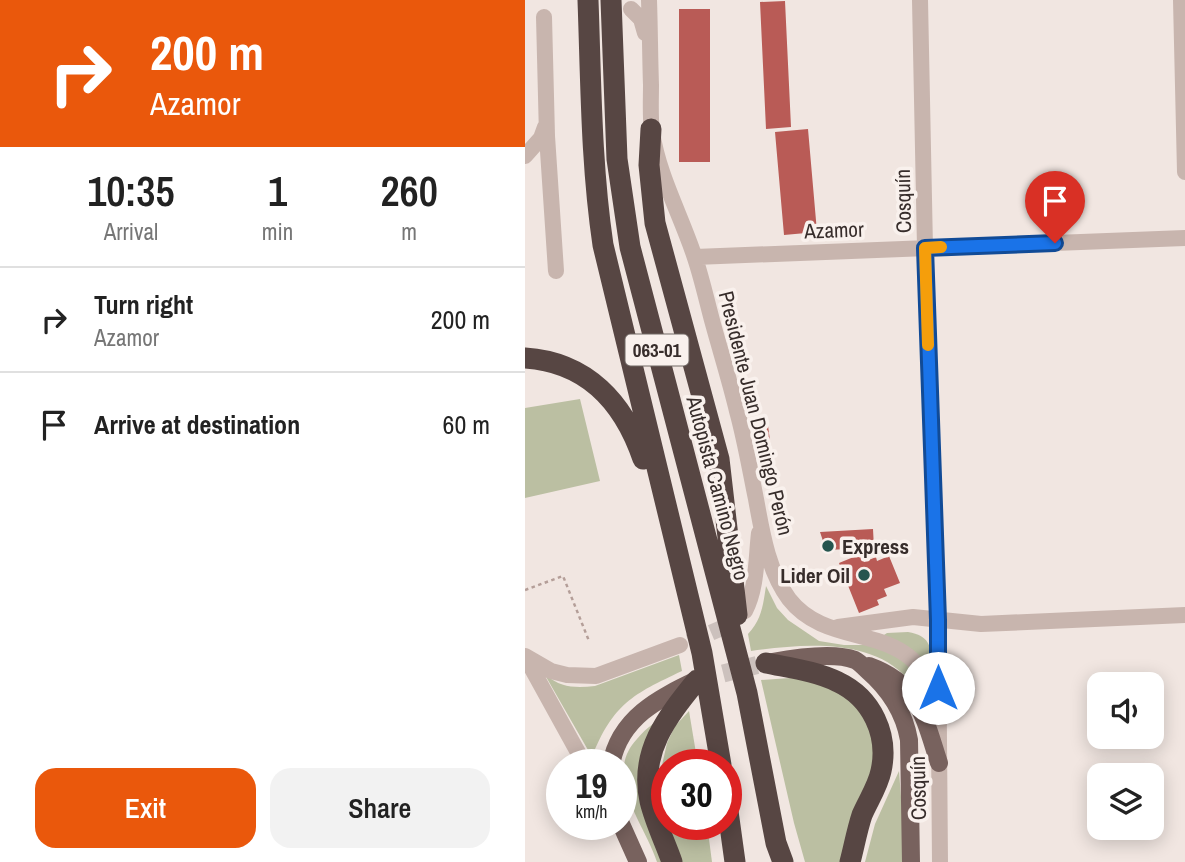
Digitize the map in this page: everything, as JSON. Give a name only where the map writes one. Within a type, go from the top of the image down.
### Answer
[{"type":"highway","name":"063-01","points":[[588,0],[593,152],[603,245],[702,653],[718,749]]},
{"type":"highway","name":"Autopista Camino Negro","points":[[611,0],[617,159],[629,247],[747,693],[776,843],[783,862]]},
{"type":"highway","points":[[651,129],[649,165],[655,223],[719,459],[747,693]]},
{"type":"highway","points":[[525,358],[557,363],[571,369],[603,391],[618,407],[639,445],[677,553]]},
{"type":"highway","points":[[762,664],[814,673],[839,682],[857,694],[869,707],[881,731],[881,774],[862,817],[850,862]]},
{"type":"highway","points":[[672,862],[650,801],[648,774],[654,743],[697,680]]},
{"type":"highway","points":[[732,840],[735,862]]},
{"type":"main road","points":[[762,664],[817,656],[834,657],[856,660],[897,679],[912,694],[922,713],[939,763]]},
{"type":"main road","points":[[856,660],[891,694],[906,725],[909,740],[911,862]]},
{"type":"main road","points":[[614,749],[627,727],[663,696],[697,680]]},
{"type":"main road","points":[[627,840],[634,858]]},
{"type":"street","name":"Presidente Juan Domingo Perón","points":[[649,0],[651,129],[656,155],[695,257],[738,412],[760,524],[776,578],[789,599],[807,617],[829,628],[891,645],[906,655],[921,669],[930,683],[938,711]]},
{"type":"street","name":"Cosquín","points":[[920,0],[925,248],[938,620],[940,862]]},
{"type":"street","points":[[1181,0],[1185,172]]},
{"type":"street","points":[[631,9],[641,19],[650,52]]},
{"type":"street","points":[[544,17],[556,271]]},
{"type":"street","points":[[525,156],[541,138],[547,123]]},
{"type":"street","name":"Azamor","points":[[695,257],[1185,239]]},
{"type":"street","points":[[745,611],[750,602],[760,524]]},
{"type":"street","points":[[829,628],[902,618],[981,624],[1185,615]]},
{"type":"street","points":[[525,656],[551,671],[567,675],[596,676],[680,645]]},
{"type":"street","points":[[525,656],[576,749]]},
{"type":"path","points":[[525,590],[563,576],[589,641]]},
{"type":"green space","points":[[580,399],[600,481],[525,498],[525,408]]},
{"type":"green space","points":[[766,586],[777,608],[788,620],[819,641],[871,645],[907,661],[919,675],[932,700],[930,708],[928,710],[907,678],[892,665],[874,656],[834,646],[791,646],[751,651],[748,634],[759,617]]},
{"type":"green space","points":[[908,632],[921,636],[928,642],[933,665],[930,667],[910,649],[884,635]]},
{"type":"green space","points":[[679,655],[682,671],[626,703],[608,724],[596,749],[587,749],[545,675],[569,686],[595,686]]},
{"type":"green space","points":[[790,678],[818,681],[845,695],[862,712],[874,735],[875,757],[845,862],[805,862],[761,680]]},
{"type":"green space","points":[[689,711],[695,749],[666,749],[675,726]]},
{"type":"green space","points":[[653,724],[651,840],[660,840],[661,862],[657,862],[637,818],[637,749],[630,749]]},
{"type":"green space","points":[[899,771],[906,862],[865,862],[875,824]]},
{"type":"green space","points":[[673,840],[709,840],[712,862],[681,862]]},
{"type":"building","points":[[785,1],[791,127],[766,129],[760,2]]},
{"type":"building","points":[[679,9],[710,9],[710,162],[679,162]]},
{"type":"building","points":[[808,129],[817,232],[784,235],[775,132]]},
{"type":"building","points":[[767,418],[772,456],[758,457],[754,419]]},
{"type":"building","points":[[873,529],[874,548],[826,550],[820,532]]},
{"type":"building","name":"Lider Oil","points":[[861,554],[864,562],[889,556],[900,583],[884,589],[887,596],[877,600],[879,605],[859,613],[839,563]]},
{"type":"tunnel","points":[[689,642],[736,622]]},
{"type":"tunnel","points":[[697,680],[757,665]]},
{"type":"slow traffic","points":[[928,345],[925,248],[941,247]]},
{"type":"place","name":"Express","points":[[828,546]]},
{"type":"place","name":"Lider Oil","points":[[864,575]]},
{"type":"route","points":[[938,688],[925,248],[1055,243]]}]
